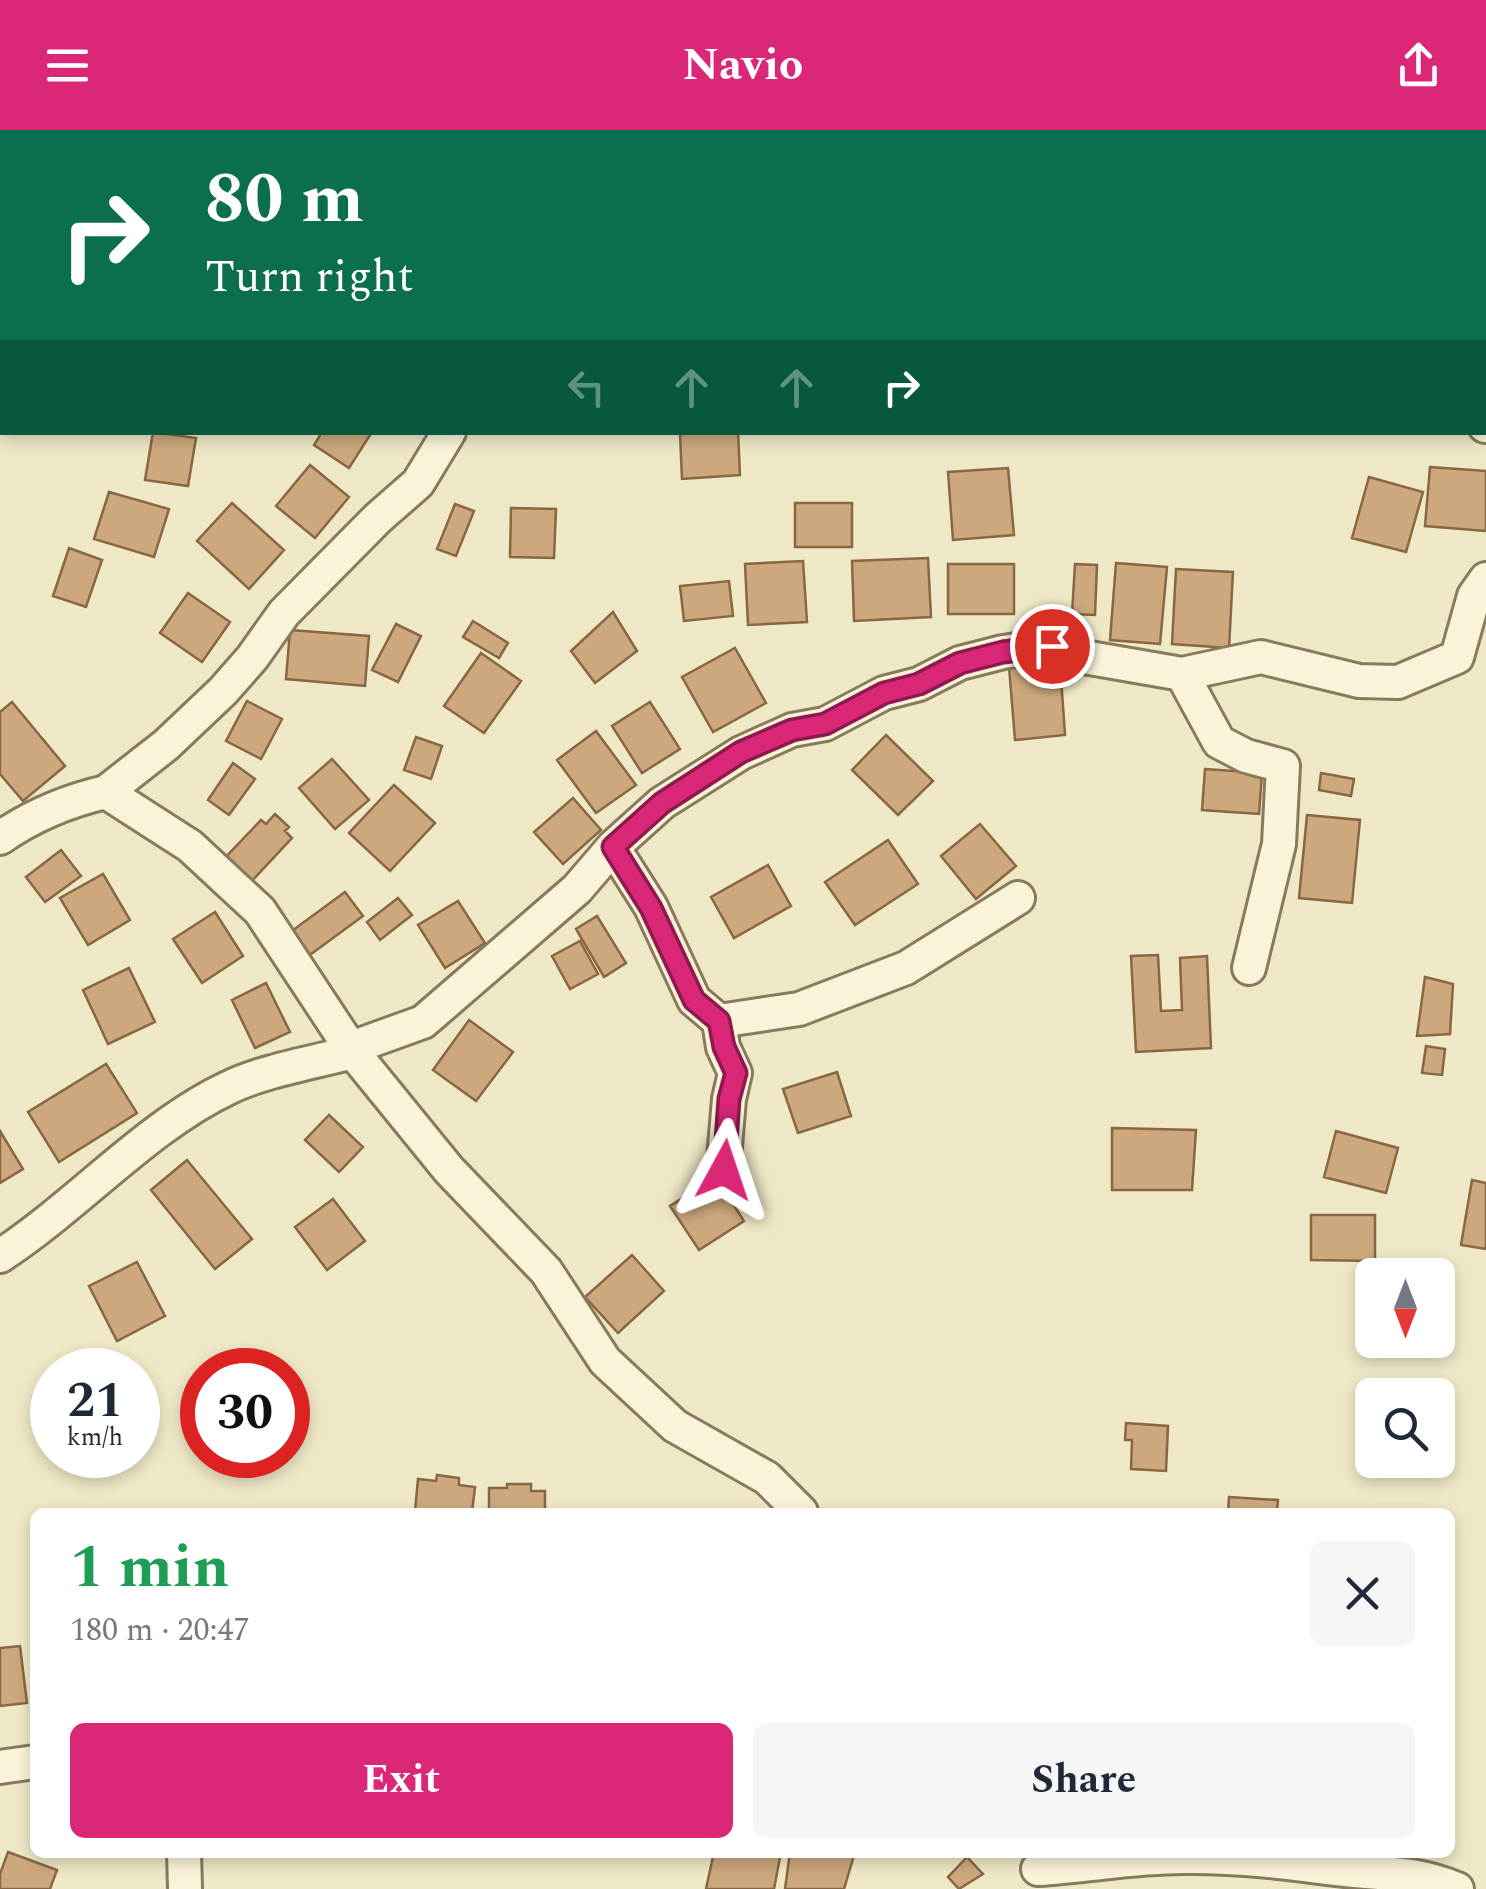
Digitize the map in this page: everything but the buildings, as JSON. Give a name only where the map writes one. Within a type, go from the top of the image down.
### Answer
[{"type":"street","points":[[0,838],[71,800],[106,792],[166,745],[223,691],[284,613],[418,483],[447,435]]},
{"type":"street","points":[[0,1256],[91,1188],[181,1113],[231,1086],[353,1052],[362,1044],[423,1022],[576,889],[613,847],[662,803],[741,752],[792,730],[825,724],[884,693],[919,684],[960,663],[1003,652],[1052,646],[1078,656],[1182,674],[1260,658],[1359,681],[1398,682],[1457,657],[1474,596],[1486,580]]},
{"type":"street","points":[[1182,674],[1219,742],[1246,756],[1284,766],[1279,844],[1249,968]]},
{"type":"street","points":[[106,792],[190,846],[260,910],[353,1052],[449,1170],[546,1271],[605,1361],[675,1426],[766,1478],[797,1508]]},
{"type":"street","points":[[613,847],[651,908],[694,1000],[719,1021],[724,1047],[736,1073],[729,1099],[724,1170]]},
{"type":"street","points":[[719,1021],[799,1009],[906,968],[1018,898]]},
{"type":"street","points":[[0,1767],[30,1763]]},
{"type":"street","points":[[184,1858],[185,1888]]},
{"type":"street","points":[[1031,1870],[1160,1858]]},
{"type":"street","points":[[1225,1858],[1389,1871],[1457,1889]]},
{"type":"route","points":[[724,1170],[729,1099],[736,1073],[724,1047],[719,1021],[694,1000],[651,908],[613,847],[662,803],[741,752],[792,730],[825,724],[884,693],[919,684],[960,663],[1003,652],[1052,646]]}]
